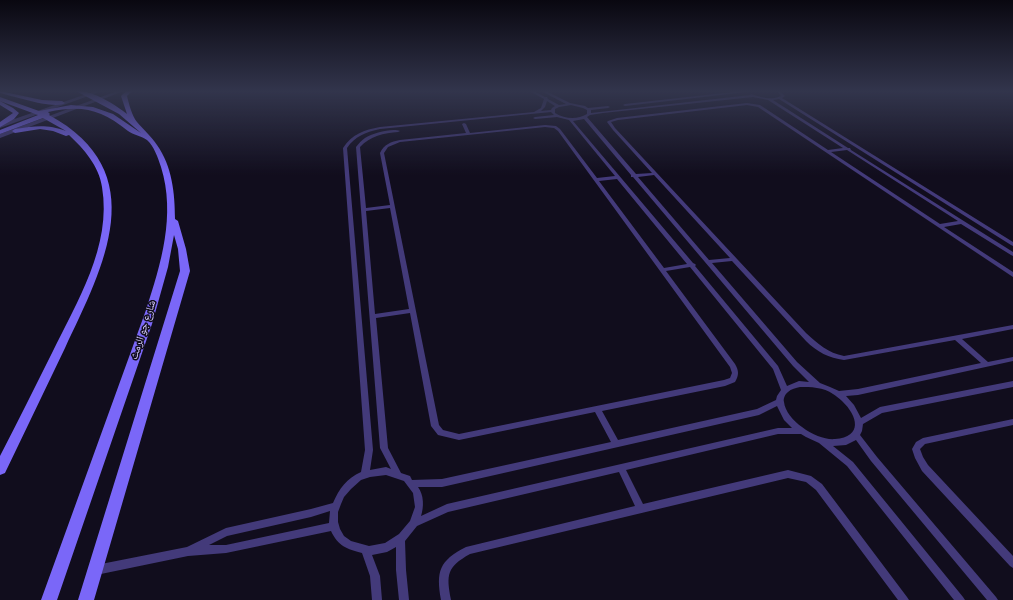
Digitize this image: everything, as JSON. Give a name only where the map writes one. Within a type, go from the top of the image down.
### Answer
[{"type":"main road","points":[[0,126],[10,119]]},
{"type":"main road","points":[[0,469],[90,284],[105,237],[108,197],[98,163],[87,147],[76,136],[49,119]]},
{"type":"main road","points":[[116,119],[135,134],[147,136]]},
{"type":"main road","name":"شارع جو الرمث","points":[[49,600],[149,317],[165,262],[171,233],[172,215],[167,174],[156,148],[147,136],[129,119]]},
{"type":"main road","points":[[1,134],[40,127],[54,129],[61,133],[76,136]]},
{"type":"main road","points":[[86,600],[185,271],[182,249],[172,215]]},
{"type":"street","points":[[0,126],[27,119]]},
{"type":"street","points":[[1,134],[34,119]]},
{"type":"lane","points":[[365,475],[369,450],[345,148],[348,141],[358,134],[380,128],[478,119]]},
{"type":"lane","points":[[397,473],[384,448],[365,210],[358,147],[362,142],[378,134],[391,131],[505,119]]},
{"type":"lane","points":[[575,119],[571,120],[693,265],[776,368],[785,390]]},
{"type":"lane","points":[[589,119],[634,176],[795,364],[817,385],[837,394],[852,407],[860,422],[856,435],[850,440],[842,442],[821,441]]},
{"type":"lane","points":[[617,119],[609,122],[655,174],[814,345],[824,352],[835,357],[844,358],[1013,327]]},
{"type":"lane","points":[[779,119],[1013,275]]},
{"type":"lane","points":[[800,119],[1013,254]]},
{"type":"lane","points":[[814,119],[1013,244]]},
{"type":"lane","points":[[464,124],[468,134]]},
{"type":"lane","points":[[545,126],[555,127],[559,130],[732,366],[735,373],[733,380],[725,383],[459,437],[441,433],[435,426],[382,153],[387,146],[400,141],[468,134],[545,126]]},
{"type":"lane","points":[[829,151],[849,149]]},
{"type":"lane","points":[[634,176],[655,174]]},
{"type":"lane","points":[[596,180],[619,177]]},
{"type":"lane","points":[[365,210],[393,206]]},
{"type":"lane","points":[[940,226],[962,222]]},
{"type":"lane","points":[[708,262],[734,259]]},
{"type":"lane","points":[[662,270],[693,265]]},
{"type":"lane","points":[[373,316],[413,310]]},
{"type":"lane","points":[[956,337],[987,365]]},
{"type":"lane","points":[[837,394],[858,392],[1013,359]]},
{"type":"lane","points":[[817,385],[799,384],[791,386],[785,390],[781,395],[780,402],[785,417],[800,431],[821,441],[850,464],[960,600]]},
{"type":"lane","points":[[860,422],[880,410],[1012,385]]},
{"type":"lane","points":[[412,484],[442,483],[759,412],[780,402]]},
{"type":"lane","points":[[597,409],[616,444]]},
{"type":"lane","points":[[1013,422],[923,440],[916,449],[925,468],[1013,563]]},
{"type":"lane","points":[[416,522],[447,508],[778,431],[800,431]]},
{"type":"lane","points":[[856,435],[874,460],[993,600]]},
{"type":"lane","points":[[621,468],[641,509]]},
{"type":"lane","points":[[386,471],[397,473],[406,477],[412,484],[420,501],[416,522],[409,532],[390,546],[378,550],[366,551],[355,548],[346,543],[338,536],[334,526],[333,516],[335,506],[346,487],[365,475],[386,471]]},
{"type":"lane","points":[[446,600],[442,583],[444,572],[448,563],[457,556],[469,550],[788,474],[808,479],[828,497],[904,600]]},
{"type":"lane","points":[[188,552],[226,532],[311,513],[335,506]]},
{"type":"lane","points":[[95,570],[188,552],[226,549],[334,526]]},
{"type":"lane","points":[[400,540],[404,600]]},
{"type":"lane","points":[[366,551],[375,576],[377,600]]}]
